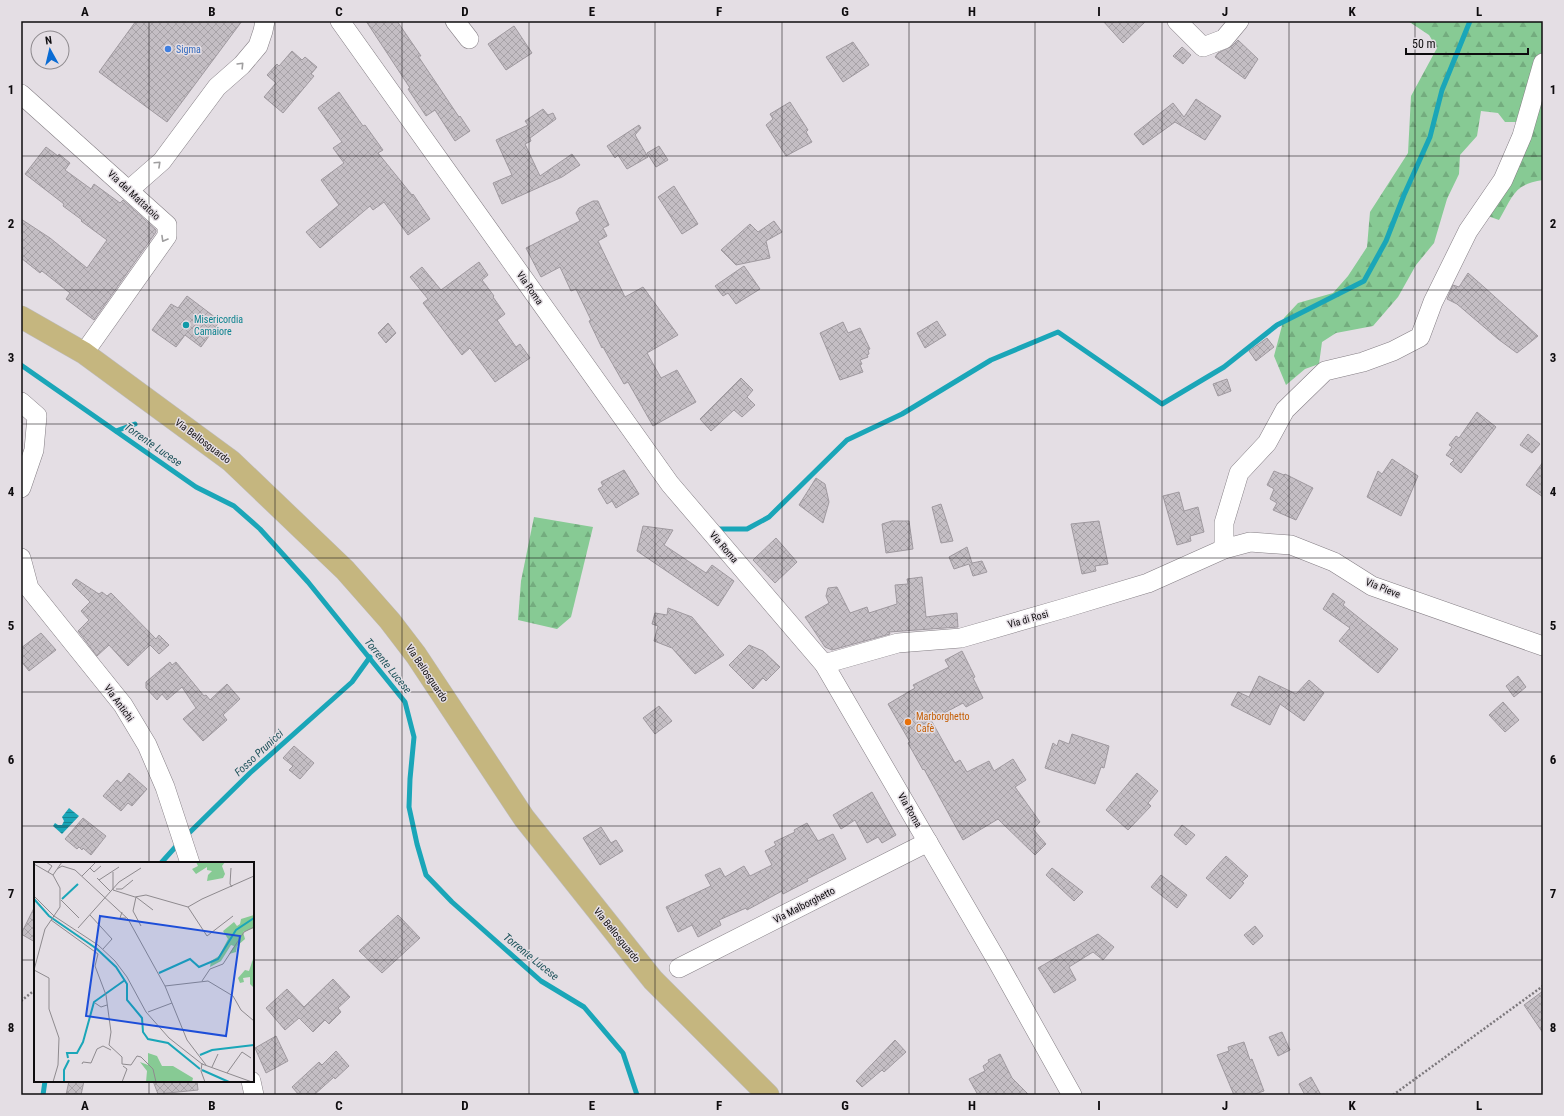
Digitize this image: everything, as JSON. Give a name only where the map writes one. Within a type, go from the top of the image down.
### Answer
[{"type":"main road","name":"Via Bellosguardo","points":[[21,317],[84,353],[231,461],[346,570],[390,620],[416,655],[524,818],[654,980],[768,1095]]},
{"type":"street","points":[[129,190],[162,161],[217,87],[242,65],[258,46],[265,21]]},
{"type":"street","name":"Via Roma","points":[[340,21],[670,484],[824,664],[996,959],[1072,1095]]},
{"type":"street","points":[[455,21],[469,39]]},
{"type":"street","points":[[1177,21],[1203,47],[1224,39],[1239,21]]},
{"type":"street","points":[[1224,549],[1224,523],[1239,473],[1267,443],[1285,410],[1325,371],[1363,362],[1393,351],[1420,337],[1434,302],[1468,231],[1503,180],[1522,136],[1543,63]]},
{"type":"street","name":"Via del Mattatoio","points":[[21,94],[167,225],[167,236],[84,353]]},
{"type":"street","points":[[21,402],[37,416],[34,450],[21,488]]},
{"type":"street","name":"Via Pieve","points":[[1224,549],[1250,542],[1291,545],[1334,562],[1372,586],[1543,646]]},
{"type":"street","name":"Via di Rosi","points":[[824,664],[898,643],[961,638],[1148,583],[1224,549]]},
{"type":"street","name":"Via Antichi","points":[[21,558],[29,588],[123,705],[147,745],[165,787],[185,847]]},
{"type":"street","name":"Via Malborghetto","points":[[679,968],[928,842]]},
{"type":"street","points":[[251,1082],[254,1095]]},
{"type":"path","points":[[1393,1095],[1543,986]]},
{"type":"path","points":[[21,1001],[34,991]]},
{"type":"green space","points":[[1408,21],[1543,21],[1543,180],[1526,185],[1515,192],[1499,220],[1479,213],[1503,159],[1517,122],[1505,122],[1498,113],[1481,111],[1477,136],[1460,155],[1459,174],[1447,199],[1434,243],[1416,265],[1398,297],[1373,326],[1336,333],[1322,342],[1319,364],[1305,369],[1286,385],[1274,356],[1284,318],[1298,303],[1333,293],[1348,276],[1367,247],[1370,212],[1408,153],[1411,96],[1437,48],[1429,35]]},
{"type":"green space","points":[[534,517],[593,527],[571,617],[557,629],[518,620],[521,581]]},
{"type":"water","points":[[69,808],[79,816],[62,834],[53,826],[55,823],[62,825],[64,821],[62,817]]},
{"type":"building","name":"Sigma","points":[[136,21],[242,21],[167,122],[99,72]]},
{"type":"building","points":[[366,21],[397,21],[421,56],[418,56],[470,131],[455,141],[435,110],[426,116],[408,89],[410,88]]},
{"type":"building","points":[[1103,21],[1146,21],[1123,43]]},
{"type":"building","points":[[514,26],[532,53],[506,70],[488,44]]},
{"type":"building","points":[[1238,40],[1258,59],[1245,79],[1215,57],[1218,53],[1232,46]]},
{"type":"building","points":[[853,42],[869,65],[843,82],[826,57]]},
{"type":"building","points":[[1182,47],[1191,55],[1183,64],[1173,56]]},
{"type":"building","points":[[292,51],[302,60],[305,57],[317,67],[311,74],[314,76],[283,113],[264,97],[276,83],[267,75],[277,64],[279,66]]},
{"type":"building","points":[[339,92],[363,126],[365,125],[383,150],[378,153],[412,195],[413,194],[430,219],[408,235],[384,202],[373,210],[370,206],[320,248],[306,232],[339,205],[321,180],[344,163],[333,148],[342,142],[318,108]]},
{"type":"building","points":[[1196,99],[1221,116],[1205,140],[1175,122],[1143,145],[1134,134],[1173,103],[1184,117]]},
{"type":"building","points":[[790,102],[808,130],[806,132],[812,142],[786,156],[766,125],[773,119],[770,114]]},
{"type":"building","points":[[543,109],[548,115],[553,113],[556,119],[530,138],[531,141],[525,144],[540,176],[572,154],[580,165],[562,177],[502,204],[493,183],[512,175],[496,140],[528,125],[525,121]]},
{"type":"building","points":[[639,125],[641,128],[635,135],[648,157],[627,169],[618,155],[615,158],[607,146]]},
{"type":"building","points":[[659,146],[668,160],[656,167],[647,153]]},
{"type":"building","points":[[46,147],[58,156],[59,154],[70,163],[65,170],[91,189],[94,184],[120,203],[123,200],[156,230],[94,320],[66,299],[70,293],[42,271],[40,273],[21,258],[21,219],[50,238],[87,268],[107,240],[81,221],[82,220],[63,206],[64,204],[25,174]]},
{"type":"building","points":[[674,186],[698,224],[682,234],[658,197]]},
{"type":"building","points":[[593,201],[598,201],[609,225],[603,228],[607,236],[598,241],[625,297],[643,287],[678,335],[647,353],[661,378],[677,370],[696,402],[653,426],[628,382],[624,384],[603,347],[602,348],[589,321],[591,320],[576,289],[571,291],[560,267],[541,277],[526,248],[580,221],[576,213],[579,208]]},
{"type":"building","points":[[774,221],[782,232],[766,241],[770,258],[736,265],[721,250],[750,224],[758,232]]},
{"type":"building","points":[[479,262],[488,275],[482,280],[505,314],[497,320],[516,347],[520,344],[530,358],[495,382],[470,348],[462,355],[423,303],[428,299],[410,277],[422,267],[441,290]]},
{"type":"building","points":[[744,266],[760,289],[736,304],[728,293],[723,296],[715,286]]},
{"type":"building","points":[[1468,273],[1538,336],[1517,353],[1457,304],[1447,299],[1453,285],[1459,287]]},
{"type":"building","name":"Misericordia Camaiore","points":[[187,296],[220,321],[201,347],[185,335],[176,347],[152,330],[171,304],[178,308]]},
{"type":"building","points":[[937,321],[946,335],[925,348],[917,333]]},
{"type":"building","points":[[843,322],[848,333],[860,328],[870,349],[868,350],[868,357],[860,360],[862,364],[860,365],[863,372],[840,380],[820,333]]},
{"type":"building","points":[[388,323],[396,333],[386,343],[378,333]]},
{"type":"building","points":[[1267,338],[1274,347],[1256,361],[1249,351]]},
{"type":"building","points":[[741,378],[753,390],[747,397],[755,405],[742,417],[734,410],[711,431],[700,419]]},
{"type":"building","points":[[1227,379],[1231,391],[1218,396],[1213,384]]},
{"type":"building","points":[[1477,412],[1496,427],[1461,473],[1450,464],[1454,460],[1446,455],[1452,447],[1449,445],[1456,436],[1459,438]]},
{"type":"building","points":[[1528,434],[1540,444],[1532,453],[1520,445]]},
{"type":"building","points":[[1392,459],[1418,476],[1401,516],[1367,497],[1378,471],[1382,474]]},
{"type":"building","points":[[1543,462],[1543,497],[1526,485]]},
{"type":"building","points":[[624,470],[639,494],[616,508],[612,501],[607,504],[598,489],[603,486],[601,482]]},
{"type":"building","points":[[1274,471],[1284,475],[1285,474],[1313,488],[1296,520],[1273,510],[1277,503],[1270,499],[1274,489],[1267,485]]},
{"type":"building","points":[[816,478],[825,484],[829,502],[823,523],[799,505]]},
{"type":"building","points":[[1179,492],[1184,511],[1198,507],[1204,532],[1190,536],[1191,541],[1177,545],[1163,496]]},
{"type":"building","points":[[941,504],[953,541],[941,543],[932,507]]},
{"type":"building","points":[[892,521],[909,521],[913,549],[886,553],[882,524]]},
{"type":"building","points":[[1099,521],[1108,564],[1095,566],[1096,571],[1082,574],[1071,524]]},
{"type":"building","points":[[643,526],[673,530],[664,545],[706,573],[712,565],[734,581],[718,606],[637,551]]},
{"type":"building","points":[[776,538],[797,562],[775,583],[753,560]]},
{"type":"building","points":[[967,547],[972,563],[982,561],[987,572],[973,576],[969,564],[954,569],[949,557]]},
{"type":"building","points":[[922,577],[926,617],[957,613],[958,627],[889,632],[890,634],[832,650],[825,647],[805,617],[829,603],[826,596],[828,588],[837,587],[850,613],[867,607],[869,613],[897,604],[895,585],[908,584],[907,579]]},
{"type":"building","points":[[76,579],[99,594],[102,592],[107,596],[111,593],[156,639],[159,635],[169,645],[159,654],[150,645],[128,666],[109,645],[97,656],[78,631],[89,620],[81,611],[90,602],[72,584]]},
{"type":"building","points":[[1333,593],[1345,602],[1343,605],[1398,649],[1378,673],[1339,641],[1350,628],[1323,609]]},
{"type":"building","points":[[668,608],[692,617],[724,655],[695,674],[672,648],[654,641],[658,626],[652,624],[655,613],[667,615]]},
{"type":"building","points":[[41,633],[56,650],[29,671],[21,661],[21,648]]},
{"type":"building","points":[[749,645],[763,651],[780,667],[766,681],[763,678],[753,689],[729,665]]},
{"type":"building","points":[[962,651],[975,677],[973,678],[983,698],[966,707],[963,703],[931,720],[955,763],[960,760],[967,772],[989,761],[994,771],[1013,759],[1026,780],[1015,787],[1040,822],[1033,829],[1046,844],[1035,855],[998,819],[963,840],[908,743],[910,742],[888,704],[915,688],[913,685],[949,667],[945,660]]},
{"type":"building","points":[[170,662],[172,665],[176,662],[204,696],[206,695],[210,700],[227,684],[240,699],[223,715],[227,720],[203,741],[183,719],[196,708],[182,687],[167,700],[162,694],[157,700],[146,688],[146,682]]},
{"type":"building","points":[[1259,676],[1296,694],[1309,680],[1324,693],[1304,721],[1280,704],[1270,725],[1231,705],[1238,692],[1249,697]]},
{"type":"building","points":[[1518,676],[1526,687],[1514,697],[1506,686]]},
{"type":"building","points":[[1503,702],[1519,720],[1505,732],[1489,715]]},
{"type":"building","points":[[659,706],[672,721],[655,734],[643,718]]},
{"type":"building","points":[[1072,734],[1109,746],[1104,768],[1101,767],[1095,784],[1045,768],[1053,743],[1057,746],[1059,740],[1069,744]]},
{"type":"building","points":[[294,746],[314,763],[300,779],[289,770],[293,766],[283,758]]},
{"type":"building","points":[[129,773],[147,789],[132,806],[128,803],[121,811],[103,796],[117,780],[121,783]]},
{"type":"building","points":[[1137,773],[1158,791],[1148,803],[1151,806],[1128,830],[1106,810]]},
{"type":"building","points":[[872,792],[896,835],[882,843],[878,837],[867,843],[855,820],[841,829],[833,815]]},
{"type":"building","points":[[83,818],[106,836],[91,855],[83,848],[82,850],[79,847],[77,849],[65,839]]},
{"type":"building","points":[[807,823],[818,841],[833,834],[846,859],[807,879],[808,881],[783,894],[782,891],[747,910],[746,908],[719,920],[721,925],[698,937],[692,925],[678,932],[666,907],[711,886],[705,875],[720,868],[725,877],[744,866],[750,876],[772,865],[765,851],[776,845],[774,842],[795,832],[794,830]]},
{"type":"building","points":[[1182,825],[1195,835],[1186,845],[1174,835]]},
{"type":"building","points":[[601,827],[611,843],[616,840],[623,851],[600,865],[583,838]]},
{"type":"building","points":[[1226,856],[1248,876],[1230,899],[1206,878]]},
{"type":"building","points":[[1052,868],[1083,892],[1074,901],[1046,875]]},
{"type":"building","points":[[1161,875],[1187,895],[1177,908],[1151,887]]},
{"type":"building","points":[[34,908],[34,941],[21,934]]},
{"type":"building","points":[[398,915],[420,938],[382,973],[359,951]]},
{"type":"building","points":[[1255,926],[1263,936],[1253,945],[1244,935]]},
{"type":"building","points":[[1098,934],[1114,947],[1103,960],[1093,952],[1069,967],[1076,980],[1054,993],[1038,968]]},
{"type":"building","points":[[333,979],[350,997],[338,1008],[341,1012],[329,1024],[325,1020],[313,1032],[299,1018],[285,1030],[266,1008],[287,989],[304,1007]]},
{"type":"building","points":[[1543,991],[1543,1033],[1524,1005]]},
{"type":"building","points":[[1282,1032],[1290,1050],[1278,1056],[1269,1037]]},
{"type":"building","points":[[276,1036],[288,1061],[266,1073],[255,1048]]},
{"type":"building","points":[[895,1040],[906,1052],[884,1072],[882,1070],[862,1087],[856,1081]]},
{"type":"building","points":[[1244,1042],[1250,1060],[1252,1059],[1264,1091],[1252,1095],[1234,1095],[1217,1055],[1229,1051],[1228,1047]]},
{"type":"building","points":[[336,1051],[349,1066],[314,1095],[299,1095],[292,1087],[319,1062],[322,1065]]},
{"type":"building","points":[[1000,1054],[1012,1078],[1029,1095],[978,1095],[969,1079],[985,1071],[983,1066],[989,1062],[988,1060]]},
{"type":"building","points":[[1311,1077],[1321,1095],[1305,1095],[1299,1084]]},
{"type":"building","points":[[69,1082],[84,1082],[81,1095],[66,1095]]},
{"type":"building","points":[[153,1082],[197,1082],[198,1090],[158,1094]]},
{"type":"waterway","points":[[718,529],[747,529],[769,517],[847,440],[902,414],[991,360],[1058,332],[1162,404],[1224,367],[1277,325],[1364,281],[1386,241],[1404,195],[1430,137],[1442,90],[1470,21]]},
{"type":"waterway","name":"Torrente Lucese","points":[[21,365],[196,487],[234,506],[260,529],[308,582],[405,702],[414,737],[409,807],[417,844],[426,875],[452,902],[541,981],[584,1007],[623,1053],[637,1095]]},
{"type":"waterway","points":[[116,431],[135,424]]},
{"type":"waterway","name":"Fosso Prunicci","points":[[185,837],[250,773],[352,682],[370,657]]},
{"type":"waterway","name":"Fosso Prunicci","points":[[162,862],[179,843]]},
{"type":"waterway","name":"Fosso Prunicci","points":[[43,1095],[45,1082]]},
{"type":"place","name":"Sigma","points":[[168,49]]},
{"type":"place","name":"Misericordia Camaiore","points":[[186,325]]},
{"type":"place","name":"Marborghetto Cafè","points":[[908,722]]}]
